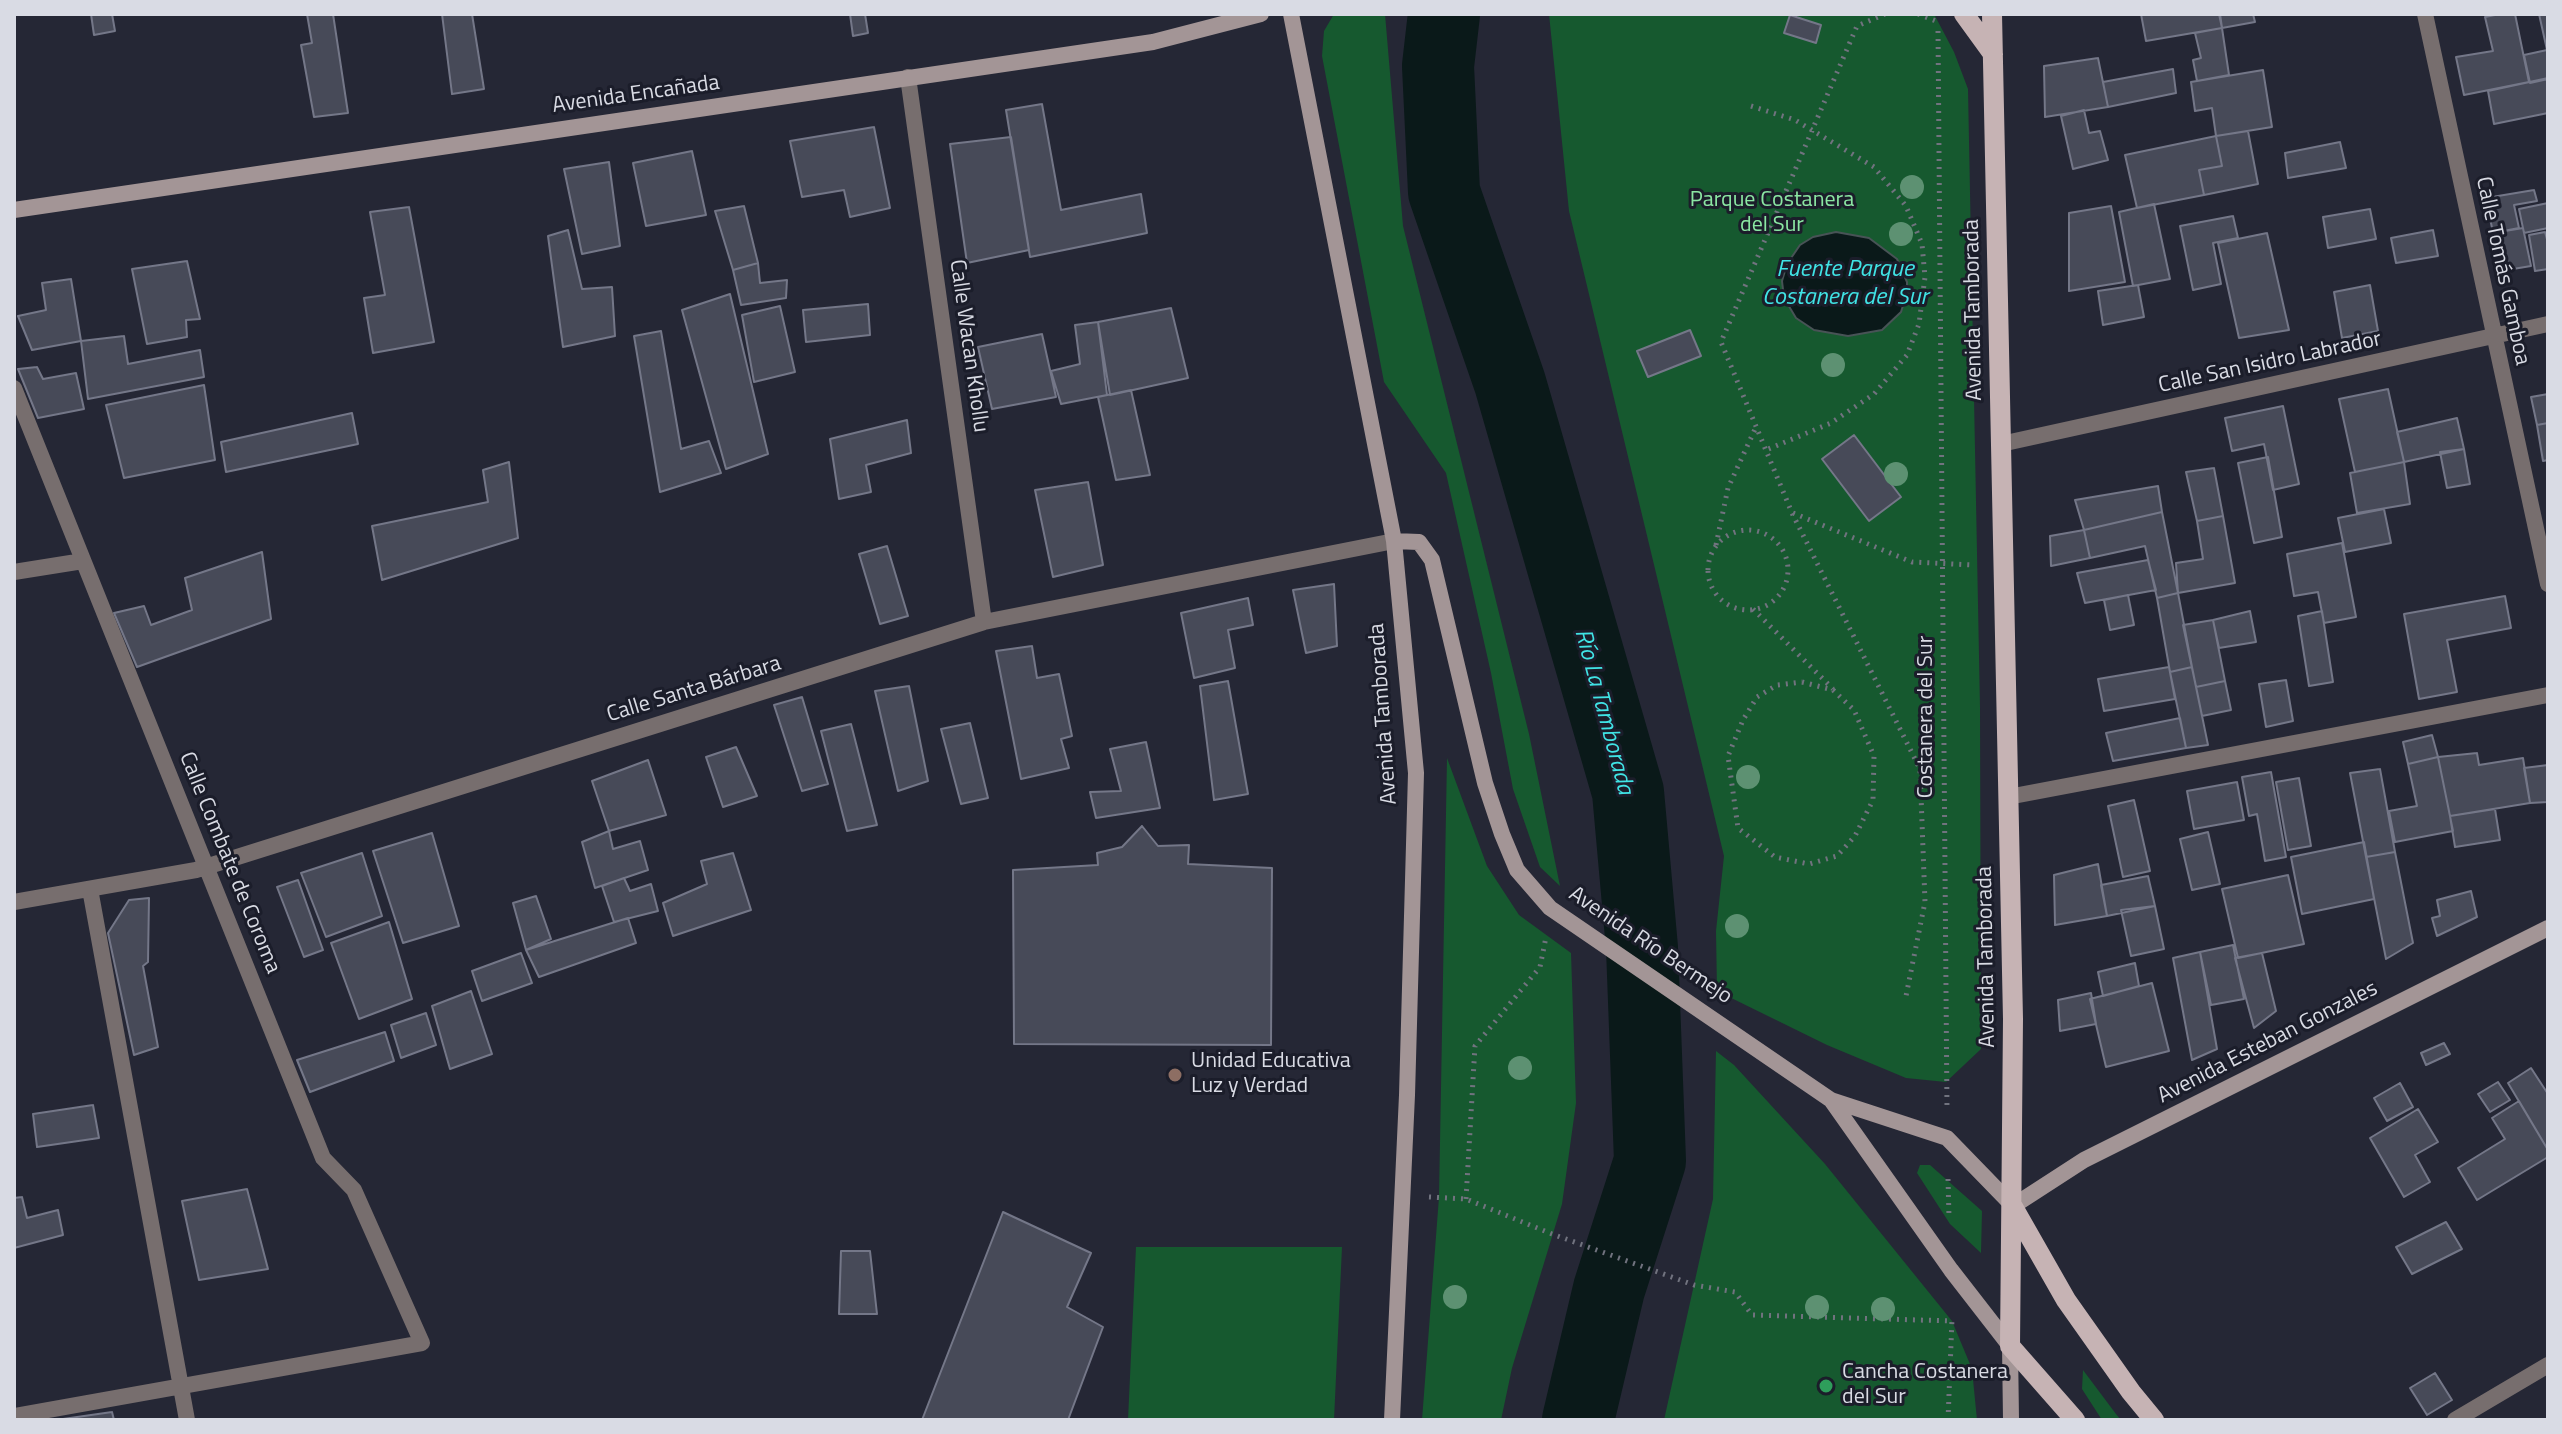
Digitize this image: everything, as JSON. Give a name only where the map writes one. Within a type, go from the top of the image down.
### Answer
[{"type":"main road","name":"Avenida Encañada","points":[[14,210],[1153,42],[1261,14]]},
{"type":"main road","name":"Avenida Tamborada","points":[[1291,14],[1394,541],[1416,773],[1403,1195],[1392,1420]]},
{"type":"main road","points":[[1964,14],[1993,54]]},
{"type":"main road","name":"Avenida Tamborada","points":[[1992,14],[2013,1019],[2011,1420]]},
{"type":"main road","name":"Avenida Río Bermejo","points":[[1394,541],[1419,542],[1432,560],[1485,783],[1517,870],[1550,908],[1831,1100],[1947,1138],[2013,1206],[2066,1300],[2154,1420]]},
{"type":"main road","name":"Avenida Esteban Gonzales","points":[[2013,1206],[2084,1160],[2548,928]]},
{"type":"main road","name":"Avenida Río Bermejo","points":[[1831,1100],[1951,1270],[2010,1346],[2075,1420]]},
{"type":"street","name":"Calle Tomás Gamboa","points":[[2425,14],[2548,584]]},
{"type":"street","name":"Calle Wacan Khollu","points":[[908,77],[984,622]]},
{"type":"street","name":"Calle San Isidro Labrador","points":[[2001,444],[2548,324]]},
{"type":"street","name":"Calle Combate de Coroma","points":[[14,388],[323,1158],[354,1190],[422,1343],[181,1386]]},
{"type":"street","name":"Calle Santa Bárbara","points":[[14,902],[207,867],[984,622],[1394,541]]},
{"type":"street","points":[[14,572],[83,561]]},
{"type":"street","points":[[2008,797],[2548,695]]},
{"type":"street","points":[[90,889],[187,1420]]},
{"type":"street","points":[[2455,1420],[2548,1365]]},
{"type":"street","points":[[14,1416],[181,1386]]},
{"type":"path","points":[[1885,14],[1857,26],[1721,342],[1792,513],[1920,769],[1925,902],[1905,1001]]},
{"type":"path","points":[[1918,14],[1938,22]]},
{"type":"path","name":"Costanera del Sur","points":[[1936,14],[1947,1138],[1952,1321],[1948,1420]]},
{"type":"path","points":[[1751,106],[1795,120],[1874,167],[1906,206],[1922,244],[1925,277],[1919,324],[1907,355],[1874,394],[1831,423],[1766,450]]},
{"type":"path","points":[[1716,546],[1725,537],[1750,530],[1774,539],[1787,561],[1784,587],[1777,598],[1766,606],[1740,609],[1718,596],[1711,584],[1709,571],[1728,488],[1757,427]]},
{"type":"path","points":[[1792,513],[1912,562],[2003,567]]},
{"type":"path","points":[[1753,609],[1854,710],[1874,756],[1873,800],[1855,836],[1837,856],[1809,864],[1775,857],[1738,828],[1728,756],[1743,720],[1757,697],[1777,685],[1802,682],[1833,690]]},
{"type":"path","points":[[1466,1199],[1475,1046],[1540,967]]},
{"type":"path","points":[[1403,1195],[1466,1199],[1694,1285],[1735,1292],[1752,1315],[1952,1321]]},
{"type":"green space","points":[[1334,14],[1385,14],[1403,226],[1529,734],[1560,886],[1540,867],[1513,789],[1491,673],[1446,473],[1384,382],[1322,56],[1324,31]]},
{"type":"green space","name":"Parque Costanera del Sur","points":[[1549,14],[1934,14],[1954,52],[1968,89],[1980,707],[1981,1049],[1946,1082],[1906,1078],[1827,1045],[1717,991],[1716,931],[1724,856],[1569,211]]},
{"type":"green space","points":[[1447,758],[1487,866],[1519,915],[1571,953],[1576,1103],[1562,1204],[1512,1368],[1501,1420],[1422,1420],[1439,1197]]},
{"type":"green space","points":[[1716,1051],[1734,1065],[1825,1164],[1952,1321],[1972,1369],[1977,1420],[1664,1420],[1713,1199]]},
{"type":"green space","points":[[1920,1165],[1930,1165],[1982,1211],[1981,1253],[1950,1224],[1917,1173]]},
{"type":"green space","points":[[1136,1247],[1342,1247],[1334,1420],[1128,1420]]},
{"type":"green space","points":[[2083,1370],[2121,1420],[2102,1420],[2082,1389]]},
{"type":"water","name":"Fuente Parque Costanera del Sur","points":[[1836,232],[1869,238],[1897,259],[1907,282],[1907,293],[1901,312],[1882,330],[1848,336],[1814,330],[1796,318],[1784,298],[1782,281],[1787,264],[1800,245],[1813,237]]},
{"type":"building","points":[[91,14],[112,14],[115,31],[94,35]]},
{"type":"building","points":[[307,14],[333,14],[348,113],[314,117],[301,45],[312,43]]},
{"type":"building","points":[[442,14],[472,14],[484,89],[452,94]]},
{"type":"building","points":[[850,14],[865,14],[868,33],[853,36]]},
{"type":"building","points":[[2141,14],[2220,14],[2222,28],[2146,41]]},
{"type":"building","points":[[2219,14],[2253,14],[2255,22],[2222,28]]},
{"type":"building","points":[[2515,14],[2529,82],[2464,95],[2456,57],[2493,51],[2485,17]]},
{"type":"building","points":[[2539,14],[2548,14],[2548,79],[2530,83],[2524,55],[2547,50]]},
{"type":"building","points":[[1790,15],[1821,25],[1816,43],[1784,33]]},
{"type":"building","points":[[2222,28],[2229,75],[2197,81],[2193,60],[2201,58],[2195,33]]},
{"type":"building","points":[[2098,58],[2108,107],[2045,117],[2044,66]]},
{"type":"building","points":[[2173,69],[2176,93],[2108,107],[2103,82]]},
{"type":"building","points":[[2263,70],[2272,127],[2216,136],[2212,108],[2195,111],[2191,82]]},
{"type":"building","points":[[2548,78],[2548,113],[2494,124],[2488,91]]},
{"type":"building","points":[[1042,104],[1061,210],[1141,194],[1147,233],[1030,257],[1006,110]]},
{"type":"building","points":[[2084,110],[2089,133],[2100,131],[2108,160],[2073,169],[2061,116]]},
{"type":"building","points":[[874,127],[890,208],[850,217],[844,190],[802,197],[790,141]]},
{"type":"building","points":[[2248,131],[2258,184],[2204,195],[2199,170],[2222,166],[2216,136]]},
{"type":"building","points":[[2216,136],[2222,166],[2199,170],[2204,195],[2137,208],[2125,155]]},
{"type":"building","points":[[1011,137],[1029,250],[967,263],[950,144]]},
{"type":"building","points":[[2340,142],[2346,168],[2288,178],[2285,153]]},
{"type":"building","points":[[692,151],[706,215],[646,226],[633,163]]},
{"type":"building","points":[[609,162],[620,246],[582,254],[564,169]]},
{"type":"building","points":[[2534,190],[2537,201],[2514,205],[2519,228],[2493,233],[2486,198]]},
{"type":"building","points":[[2548,203],[2548,228],[2524,233],[2519,209]]},
{"type":"building","points":[[2154,204],[2170,279],[2133,286],[2119,212]]},
{"type":"building","points":[[744,206],[758,263],[733,270],[715,211]]},
{"type":"building","points":[[2111,206],[2125,282],[2069,291],[2069,213]]},
{"type":"building","points":[[409,207],[434,342],[373,353],[364,298],[385,295],[370,212]]},
{"type":"building","points":[[2370,209],[2376,239],[2328,248],[2323,217]]},
{"type":"building","points":[[2233,216],[2238,238],[2213,243],[2221,284],[2193,290],[2180,226]]},
{"type":"building","points":[[2523,228],[2531,266],[2501,271],[2493,233]]},
{"type":"building","points":[[568,230],[582,289],[612,287],[615,336],[563,347],[548,236]]},
{"type":"building","points":[[2433,230],[2438,256],[2396,263],[2391,238]]},
{"type":"building","points":[[2545,232],[2548,269],[2535,271],[2529,235]]},
{"type":"building","points":[[2267,233],[2289,330],[2239,338],[2218,243]]},
{"type":"building","points":[[187,261],[200,319],[186,320],[187,337],[147,344],[132,269]]},
{"type":"building","points":[[758,263],[760,283],[787,280],[786,298],[741,305],[733,270]]},
{"type":"building","points":[[71,279],[81,341],[32,350],[18,316],[46,310],[42,283]]},
{"type":"building","points":[[2138,285],[2144,317],[2103,325],[2098,291]]},
{"type":"building","points":[[2370,285],[2378,331],[2342,338],[2334,292]]},
{"type":"building","points":[[730,294],[768,454],[726,469],[682,310]]},
{"type":"building","points":[[868,304],[870,335],[806,342],[803,310]]},
{"type":"building","points":[[780,306],[795,372],[754,382],[742,315]]},
{"type":"building","points":[[1171,308],[1188,378],[1110,395],[1098,322]]},
{"type":"building","points":[[1098,322],[1107,395],[1061,404],[1051,371],[1080,364],[1075,325]]},
{"type":"building","points":[[1690,330],[1701,356],[1648,377],[1637,351]]},
{"type":"building","points":[[661,331],[681,449],[709,441],[721,473],[660,492],[634,336]]},
{"type":"building","points":[[1042,334],[1056,397],[992,409],[978,347]]},
{"type":"building","points":[[124,336],[128,364],[200,350],[204,377],[88,399],[81,341]]},
{"type":"building","points":[[37,367],[43,379],[76,373],[84,409],[38,418],[18,369]]},
{"type":"building","points":[[204,385],[215,460],[124,478],[106,405]]},
{"type":"building","points":[[2388,389],[2404,462],[2355,472],[2339,399]]},
{"type":"building","points":[[1131,390],[1150,475],[1116,480],[1098,397]]},
{"type":"building","points":[[2548,394],[2548,423],[2537,425],[2531,397]]},
{"type":"building","points":[[2283,406],[2299,484],[2273,490],[2264,444],[2232,451],[2225,418]]},
{"type":"building","points":[[352,413],[358,444],[226,472],[221,442]]},
{"type":"building","points":[[2457,418],[2464,449],[2404,462],[2397,432]]},
{"type":"building","points":[[907,420],[911,453],[866,465],[871,492],[839,499],[830,439]]},
{"type":"building","points":[[2548,423],[2548,460],[2543,461],[2537,425]]},
{"type":"building","points":[[1854,435],[1901,497],[1869,521],[1822,459]]},
{"type":"building","points":[[2464,449],[2470,484],[2447,488],[2440,452]]},
{"type":"building","points":[[2268,457],[2282,537],[2254,543],[2238,463]]},
{"type":"building","points":[[509,462],[518,538],[382,580],[372,526],[488,502],[483,470]]},
{"type":"building","points":[[2404,462],[2410,504],[2357,513],[2350,473]]},
{"type":"building","points":[[2214,468],[2223,516],[2197,521],[2186,472]]},
{"type":"building","points":[[1088,482],[1103,565],[1053,577],[1035,490]]},
{"type":"building","points":[[2158,486],[2162,512],[2084,530],[2075,500]]},
{"type":"building","points":[[2384,509],[2391,543],[2345,552],[2338,518]]},
{"type":"building","points":[[2162,512],[2178,593],[2157,598],[2145,546],[2090,558],[2084,530]]},
{"type":"building","points":[[2223,516],[2235,583],[2178,593],[2176,563],[2203,559],[2197,521]]},
{"type":"building","points":[[2084,530],[2090,558],[2051,566],[2050,536]]},
{"type":"building","points":[[2342,543],[2356,617],[2324,623],[2318,592],[2294,596],[2287,554]]},
{"type":"building","points":[[887,546],[908,616],[880,624],[859,554]]},
{"type":"building","points":[[262,552],[271,619],[137,667],[114,613],[144,606],[151,625],[192,610],[185,578]]},
{"type":"building","points":[[2148,560],[2156,590],[2085,603],[2077,573]]},
{"type":"building","points":[[1334,584],[1337,646],[1306,653],[1293,590]]},
{"type":"building","points":[[2178,593],[2192,667],[2170,672],[2157,598]]},
{"type":"building","points":[[2128,595],[2134,625],[2110,630],[2104,600]]},
{"type":"building","points":[[2505,596],[2511,628],[2447,640],[2457,692],[2419,699],[2404,614]]},
{"type":"building","points":[[1248,598],[1253,625],[1228,630],[1235,668],[1194,678],[1181,613]]},
{"type":"building","points":[[2250,611],[2256,642],[2219,648],[2213,620]]},
{"type":"building","points":[[2322,611],[2333,682],[2309,686],[2298,616]]},
{"type":"building","points":[[2213,620],[2225,681],[2196,687],[2183,625]]},
{"type":"building","points":[[1032,646],[1037,678],[1059,674],[1072,736],[1061,739],[1069,768],[1021,779],[996,651]]},
{"type":"building","points":[[2169,667],[2175,699],[2104,711],[2098,679]]},
{"type":"building","points":[[2192,667],[2208,745],[2186,748],[2170,672]]},
{"type":"building","points":[[2286,680],[2293,721],[2266,727],[2259,684]]},
{"type":"building","points":[[1228,681],[1248,794],[1214,800],[1200,686]]},
{"type":"building","points":[[2225,681],[2231,710],[2202,716],[2196,687]]},
{"type":"building","points":[[909,686],[928,781],[898,791],[875,691]]},
{"type":"building","points":[[802,697],[828,784],[802,791],[774,705]]},
{"type":"building","points":[[2180,718],[2186,748],[2113,761],[2106,733]]},
{"type":"building","points":[[970,723],[988,798],[961,804],[941,729]]},
{"type":"building","points":[[851,724],[877,825],[847,831],[821,731]]},
{"type":"building","points":[[2432,735],[2438,757],[2408,764],[2403,742]]},
{"type":"building","points":[[1146,742],[1160,808],[1096,818],[1090,792],[1121,791],[1110,749]]},
{"type":"building","points":[[736,747],[757,796],[723,807],[706,757]]},
{"type":"building","points":[[2477,753],[2479,765],[2523,758],[2530,803],[2450,816],[2438,757]]},
{"type":"building","points":[[2438,757],[2453,831],[2395,842],[2389,811],[2417,806],[2408,764]]},
{"type":"building","points":[[648,760],[666,815],[609,831],[592,781]]},
{"type":"building","points":[[2548,765],[2548,802],[2530,803],[2524,768]]},
{"type":"building","points":[[2380,769],[2395,852],[2366,857],[2350,773]]},
{"type":"building","points":[[2271,772],[2286,857],[2265,861],[2257,814],[2249,816],[2242,777]]},
{"type":"building","points":[[2299,778],[2311,846],[2288,850],[2276,782]]},
{"type":"building","points":[[2237,782],[2244,820],[2194,829],[2187,791]]},
{"type":"building","points":[[2134,800],[2150,871],[2123,877],[2108,806]]},
{"type":"building","points":[[2495,809],[2500,840],[2455,847],[2450,816]]},
{"type":"building","points":[[1142,826],[1158,846],[1189,845],[1188,864],[1272,868],[1271,1045],[1014,1044],[1013,870],[1098,865],[1097,853],[1122,847]]},
{"type":"building","points":[[609,831],[613,849],[640,841],[648,870],[595,888],[582,842]]},
{"type":"building","points":[[2208,832],[2220,884],[2192,890],[2180,839]]},
{"type":"building","points":[[432,833],[459,926],[403,943],[373,851]]},
{"type":"building","points":[[2364,842],[2374,899],[2302,914],[2291,857]]},
{"type":"building","points":[[2395,852],[2413,943],[2386,959],[2366,857]]},
{"type":"building","points":[[362,853],[382,916],[326,937],[301,873]]},
{"type":"building","points":[[733,853],[751,910],[673,936],[663,903],[707,884],[701,861]]},
{"type":"building","points":[[2098,864],[2107,916],[2055,925],[2054,875]]},
{"type":"building","points":[[2288,875],[2304,944],[2238,958],[2222,889]]},
{"type":"building","points":[[2148,876],[2155,906],[2107,916],[2101,885]]},
{"type":"building","points":[[624,878],[630,891],[651,884],[658,911],[614,922],[602,886]]},
{"type":"building","points":[[298,880],[323,950],[304,957],[277,887]]},
{"type":"building","points":[[2471,891],[2477,917],[2437,936],[2432,918],[2440,916],[2437,900]]},
{"type":"building","points":[[536,896],[551,939],[526,950],[513,903]]},
{"type":"building","points":[[149,898],[148,962],[143,966],[158,1047],[134,1055],[108,933],[129,900]]},
{"type":"building","points":[[2155,906],[2164,949],[2131,956],[2121,910]]},
{"type":"building","points":[[628,918],[636,943],[539,977],[526,950]]},
{"type":"building","points":[[389,922],[412,999],[359,1019],[331,943]]},
{"type":"building","points":[[2233,945],[2244,999],[2211,1005],[2200,952]]},
{"type":"building","points":[[2200,952],[2217,1049],[2192,1060],[2173,958]]},
{"type":"building","points":[[521,953],[532,983],[482,1001],[472,971]]},
{"type":"building","points":[[2262,953],[2276,1011],[2254,1028],[2235,958]]},
{"type":"building","points":[[2135,963],[2139,986],[2103,996],[2098,972]]},
{"type":"building","points":[[2152,983],[2169,1051],[2106,1067],[2090,999]]},
{"type":"building","points":[[471,991],[492,1054],[450,1069],[432,1006]]},
{"type":"building","points":[[2091,993],[2096,1024],[2060,1031],[2058,1000]]},
{"type":"building","points":[[426,1013],[436,1045],[401,1058],[391,1025]]},
{"type":"building","points":[[385,1032],[394,1061],[310,1092],[297,1060]]},
{"type":"building","points":[[2444,1043],[2450,1054],[2426,1065],[2421,1053]]},
{"type":"building","points":[[2531,1068],[2548,1094],[2548,1150],[2508,1083]]},
{"type":"building","points":[[2498,1082],[2510,1100],[2490,1112],[2478,1094]]},
{"type":"building","points":[[2400,1083],[2413,1107],[2387,1121],[2374,1098]]},
{"type":"building","points":[[2519,1101],[2548,1150],[2548,1157],[2477,1200],[2458,1168],[2505,1139],[2492,1118]]},
{"type":"building","points":[[93,1105],[99,1138],[37,1147],[33,1114]]},
{"type":"building","points":[[2418,1109],[2438,1142],[2415,1155],[2430,1182],[2404,1197],[2370,1138]]},
{"type":"building","points":[[247,1189],[268,1269],[199,1280],[182,1201]]},
{"type":"building","points":[[22,1197],[27,1218],[58,1210],[63,1235],[14,1248],[14,1198]]},
{"type":"building","points":[[1003,1212],[1091,1253],[1067,1307],[1103,1327],[1068,1420],[922,1420]]},
{"type":"building","points":[[2446,1222],[2462,1249],[2412,1274],[2396,1247]]},
{"type":"building","points":[[841,1251],[870,1251],[877,1314],[839,1314]]},
{"type":"building","points":[[2435,1373],[2452,1400],[2427,1415],[2410,1388]]},
{"type":"building","points":[[112,1412],[114,1420],[56,1420]]},
{"type":"waterway","name":"Río La Tamborada","points":[[1444,14],[1438,66],[1444,192],[1510,383],[1628,792],[1642,948],[1650,1161],[1609,1289],[1578,1420]]},
{"type":"place","name":"Unidad Educativa Luz y Verdad","points":[[1175,1075]]},
{"type":"place","name":"Cancha Costanera del Sur","points":[[1826,1386]]}]
